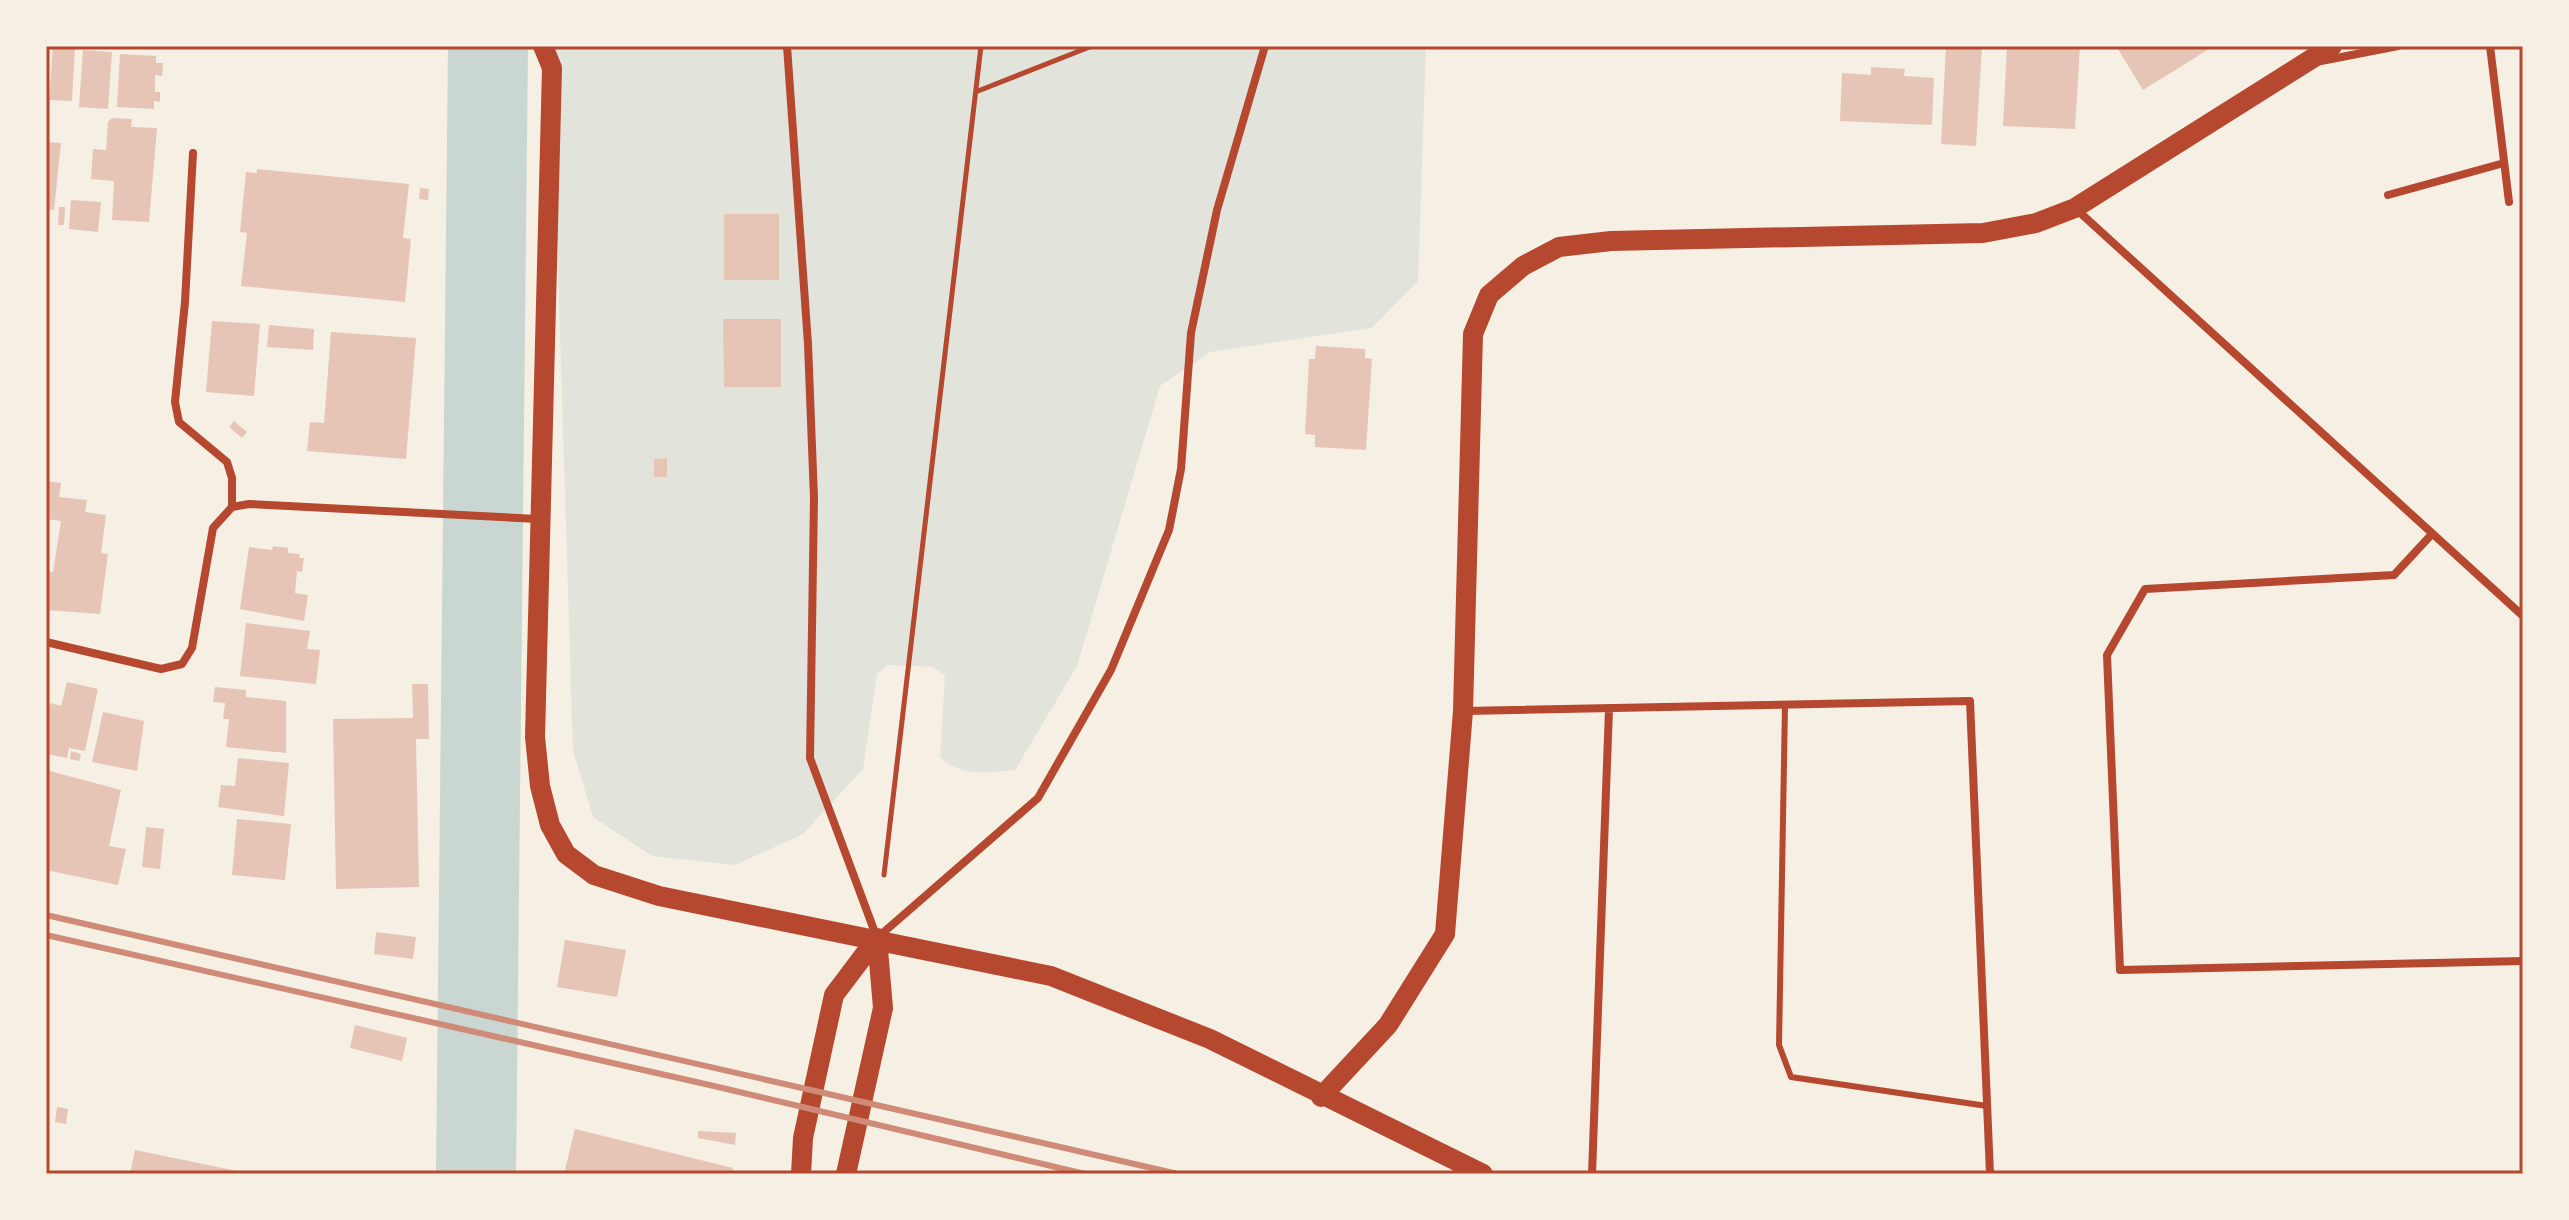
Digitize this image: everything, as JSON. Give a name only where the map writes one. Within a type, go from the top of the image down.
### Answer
[{"type":"main road","points":[[543,46],[552,68],[535,737],[540,786],[550,825],[566,854],[594,875],[659,896],[1002,963],[1107,996],[1210,1039],[1321,1097],[1483,1174]]},
{"type":"main road","points":[[1321,1097],[1388,1025],[1445,934],[1463,711],[1473,334],[1489,295],[1523,266],[1559,247],[1611,241],[1983,233],[2036,223],[2075,208],[2332,46]]},
{"type":"main road","points":[[801,1174],[803,1138],[834,995],[877,938]]},
{"type":"main road","points":[[846,1174],[883,1008],[877,938]]},
{"type":"street","points":[[787,46],[808,344],[814,498],[810,758],[877,938],[1038,798],[1111,670],[1169,530],[1181,469],[1191,333],[1217,210],[1265,46]]},
{"type":"street","points":[[2306,64],[2398,46]]},
{"type":"street","points":[[2490,46],[2509,202]]},
{"type":"street","points":[[193,153],[185,302],[175,402],[179,422],[227,462],[232,478],[232,507]]},
{"type":"street","points":[[2388,195],[2504,163]]},
{"type":"street","points":[[2075,208],[2523,616]]},
{"type":"street","points":[[46,642],[161,669],[182,664],[192,648],[213,528],[232,507],[249,504],[541,519]]},
{"type":"street","points":[[2432,534],[2394,575],[2145,589],[2107,655],[2120,970],[2523,961]]},
{"type":"street","points":[[1463,711],[1970,701],[1990,1174]]},
{"type":"street","points":[[1592,1174],[1609,709]]},
{"type":"lane","points":[[1785,705],[1779,1045],[1791,1077],[1987,1106]]},
{"type":"path","points":[[877,938],[981,46]]},
{"type":"path","points":[[978,91],[1092,46]]},
{"type":"shaded area","points":[[551,46],[1426,46],[1418,281],[1372,328],[1210,352],[1160,386],[1077,666],[1015,770],[975,772],[948,764],[940,757],[945,676],[933,667],[888,665],[877,674],[863,769],[803,834],[735,865],[652,856],[593,817],[573,751]]},
{"type":"building","points":[[53,46],[75,47],[72,101],[49,100]]},
{"type":"building","points":[[1946,46],[1982,46],[1976,146],[1941,144]]},
{"type":"building","points":[[2007,46],[2080,46],[2075,129],[2003,126]]},
{"type":"building","points":[[2116,46],[2214,46],[2143,90]]},
{"type":"building","points":[[83,50],[112,52],[108,109],[79,107]]},
{"type":"building","points":[[120,54],[156,56],[156,63],[163,63],[162,76],[155,75],[155,92],[160,92],[160,102],[154,101],[154,109],[117,107]]},
{"type":"building","points":[[1871,67],[1905,69],[1904,76],[1934,78],[1932,125],[1840,121],[1842,73],[1871,75]]},
{"type":"building","points":[[112,118],[132,119],[131,127],[157,128],[149,222],[112,220],[114,181],[91,179],[93,149],[106,150],[108,122]]},
{"type":"building","points":[[46,142],[61,143],[54,210],[46,209]]},
{"type":"building","points":[[257,169],[409,184],[403,238],[411,239],[405,302],[241,286],[247,233],[240,232],[246,172],[257,173]]},
{"type":"building","points":[[420,188],[429,189],[428,200],[419,199]]},
{"type":"building","points":[[71,200],[101,202],[98,232],[69,229]]},
{"type":"building","points":[[59,207],[65,207],[64,225],[58,225]]},
{"type":"building","points":[[724,214],[779,214],[779,280],[724,280]]},
{"type":"building","points":[[723,319],[781,319],[781,387],[724,387]]},
{"type":"building","points":[[212,321],[260,324],[254,396],[206,392]]},
{"type":"building","points":[[269,325],[314,329],[313,350],[267,347]]},
{"type":"building","points":[[331,332],[416,338],[406,459],[307,451],[310,422],[324,423]]},
{"type":"building","points":[[1316,346],[1365,349],[1365,358],[1372,359],[1366,450],[1315,447],[1315,435],[1305,434],[1309,359],[1315,359]]},
{"type":"building","points":[[234,421],[247,432],[242,438],[229,427]]},
{"type":"building","points":[[667,458],[667,477],[654,477],[654,459]]},
{"type":"building","points":[[46,481],[61,483],[59,497],[87,500],[85,512],[106,515],[101,553],[108,554],[100,614],[46,610],[46,571],[53,572],[61,521],[46,519]]},
{"type":"building","points":[[273,546],[288,548],[288,553],[300,554],[299,558],[304,558],[302,572],[297,571],[295,593],[308,595],[304,621],[240,609],[249,547],[272,550]]},
{"type":"building","points":[[246,623],[310,631],[307,649],[320,650],[316,684],[240,676]]},
{"type":"building","points":[[67,682],[98,689],[85,751],[69,748],[67,758],[46,754],[46,723],[50,703],[61,706]]},
{"type":"building","points":[[412,684],[428,684],[429,739],[416,739],[419,887],[336,889],[333,719],[413,718]]},
{"type":"building","points":[[215,687],[246,690],[246,697],[286,701],[286,753],[226,747],[229,719],[223,719],[225,703],[213,702]]},
{"type":"building","points":[[103,712],[144,721],[137,771],[92,762]]},
{"type":"building","points":[[71,751],[81,754],[79,761],[70,759]]},
{"type":"building","points":[[238,758],[289,763],[284,816],[218,807],[221,785],[235,786]]},
{"type":"building","points":[[46,770],[121,790],[109,846],[126,849],[118,885],[46,870],[46,825],[50,817],[46,816]]},
{"type":"building","points":[[237,819],[291,824],[285,880],[232,875]]},
{"type":"building","points":[[146,827],[164,829],[160,869],[142,867]]},
{"type":"building","points":[[376,932],[416,937],[413,959],[374,954]]},
{"type":"building","points":[[565,940],[626,950],[617,997],[557,987]]},
{"type":"building","points":[[355,1025],[407,1038],[402,1061],[350,1048]]},
{"type":"building","points":[[57,1107],[68,1109],[66,1124],[55,1122]]},
{"type":"building","points":[[575,1129],[733,1168],[732,1174],[564,1174]]},
{"type":"building","points":[[698,1131],[736,1133],[735,1145],[698,1138]]},
{"type":"building","points":[[135,1150],[247,1173],[247,1174],[130,1174]]},
{"type":"waterway","points":[[476,1174],[488,46]]},
{"type":"railway","points":[[46,915],[1178,1174]]},
{"type":"railway","points":[[46,935],[714,1086],[1085,1174]]}]
